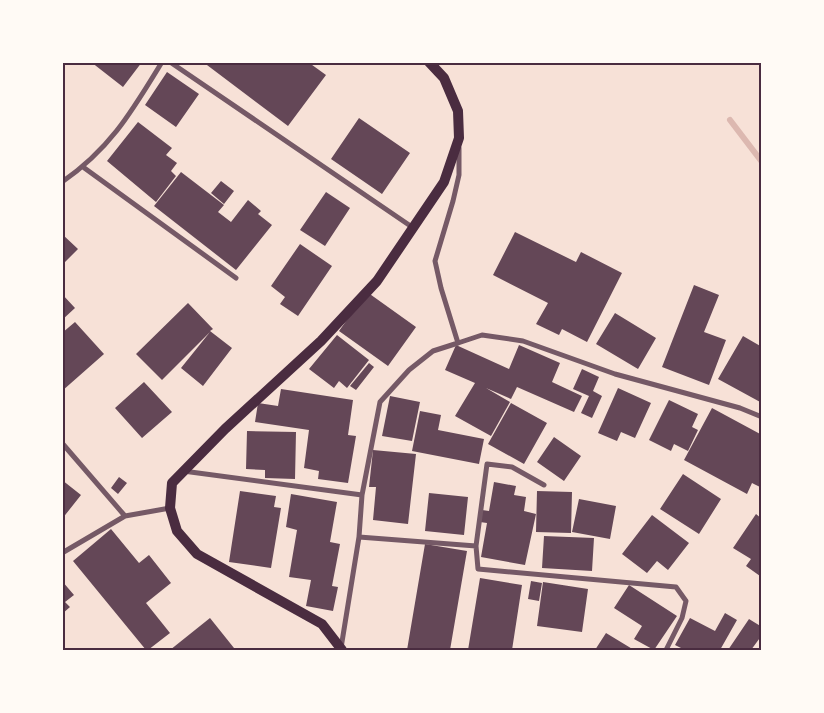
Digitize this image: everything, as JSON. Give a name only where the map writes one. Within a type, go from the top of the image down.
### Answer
[{"type":"main road","points":[[341,650],[322,624],[197,554],[177,531],[170,508],[172,483],[333,328],[376,282],[444,182],[459,138],[458,111],[444,78],[429,62]]},
{"type":"street","points":[[62,182],[83,167],[121,128],[162,62]]},
{"type":"street","points":[[170,62],[412,227]]},
{"type":"street","points":[[458,343],[441,288],[435,261],[459,175],[459,138]]},
{"type":"street","points":[[83,167],[236,278]]},
{"type":"street","points":[[341,650],[359,537],[362,495],[380,402],[409,370],[434,351],[482,335],[523,341],[615,374],[740,408],[762,417]]},
{"type":"street","points":[[62,443],[125,516]]},
{"type":"street","points":[[544,485],[512,467],[487,464],[476,546],[478,569],[676,587],[686,601],[682,618],[666,650]]},
{"type":"street","points":[[183,471],[362,495]]},
{"type":"street","points":[[62,553],[125,516],[170,508]]},
{"type":"street","points":[[359,537],[476,546]]},
{"type":"building","points":[[91,62],[142,62],[123,87]]},
{"type":"building","points":[[203,62],[308,62],[326,75],[288,126]]},
{"type":"building","points":[[167,72],[199,94],[176,127],[145,105]]},
{"type":"building","points":[[359,118],[410,153],[382,194],[331,159]]},
{"type":"building","points":[[138,122],[172,148],[166,155],[177,163],[171,171],[176,176],[156,202],[107,161]]},
{"type":"building","points":[[181,172],[224,205],[218,212],[231,222],[248,200],[261,211],[258,214],[272,225],[236,270],[154,206]]},
{"type":"building","points":[[221,181],[234,191],[224,204],[211,193]]},
{"type":"building","points":[[326,192],[350,208],[325,246],[300,230]]},
{"type":"building","points":[[515,232],[576,262],[581,252],[622,273],[587,342],[562,329],[559,335],[536,324],[548,303],[493,275]]},
{"type":"building","points":[[62,234],[78,249],[62,265]]},
{"type":"building","points":[[300,244],[332,266],[298,316],[280,304],[285,297],[271,286]]},
{"type":"building","points":[[694,285],[719,295],[704,332],[726,340],[709,385],[662,367]]},
{"type":"building","points":[[367,292],[416,327],[388,366],[339,331]]},
{"type":"building","points":[[62,294],[75,308],[62,320]]},
{"type":"building","points":[[188,303],[213,329],[210,331],[232,348],[203,386],[181,368],[210,332],[162,380],[136,354]]},
{"type":"building","points":[[615,313],[656,338],[638,369],[596,344]]},
{"type":"building","points":[[75,322],[104,354],[62,391],[62,333]]},
{"type":"building","points":[[337,335],[369,360],[347,388],[339,381],[334,388],[309,369]]},
{"type":"building","points":[[743,336],[762,347],[762,403],[718,379]]},
{"type":"building","points":[[456,345],[509,369],[519,345],[560,363],[552,382],[582,396],[574,412],[517,387],[511,399],[486,388],[510,402],[491,436],[455,416],[475,383],[445,370]]},
{"type":"building","points":[[369,363],[374,367],[356,390],[350,386]]},
{"type":"building","points":[[582,369],[599,377],[593,391],[602,396],[592,418],[581,413],[589,396],[573,389]]},
{"type":"building","points":[[144,382],[172,412],[142,438],[115,408]]},
{"type":"building","points":[[618,388],[651,403],[635,438],[621,432],[617,441],[598,433]]},
{"type":"building","points":[[281,389],[353,400],[348,435],[356,436],[348,483],[318,479],[319,471],[304,468],[309,430],[255,422],[258,403],[278,406]]},
{"type":"building","points":[[390,396],[420,402],[412,441],[382,436]]},
{"type":"building","points":[[669,400],[698,414],[692,427],[698,430],[688,451],[674,444],[671,451],[649,440]]},
{"type":"building","points":[[511,403],[547,423],[524,464],[488,444]]},
{"type":"building","points":[[712,408],[762,435],[762,488],[752,483],[747,494],[684,460]]},
{"type":"building","points":[[420,411],[441,415],[438,430],[484,439],[479,464],[412,451]]},
{"type":"building","points":[[247,431],[296,432],[295,479],[265,478],[265,470],[246,469]]},
{"type":"building","points":[[554,437],[581,456],[564,481],[537,462]]},
{"type":"building","points":[[373,450],[416,454],[408,524],[373,520],[376,487],[369,487]]},
{"type":"building","points":[[683,474],[721,499],[699,534],[660,509]]},
{"type":"building","points":[[119,477],[127,483],[118,494],[111,488]]},
{"type":"building","points":[[62,480],[81,495],[62,519]]},
{"type":"building","points":[[494,482],[516,486],[514,495],[526,497],[524,511],[536,514],[525,565],[481,557],[487,523],[480,522],[482,510],[489,511]]},
{"type":"building","points":[[240,491],[276,496],[274,507],[281,508],[271,568],[229,562]]},
{"type":"building","points":[[537,491],[572,492],[571,533],[536,532]]},
{"type":"building","points":[[429,493],[468,497],[464,535],[425,531]]},
{"type":"building","points":[[291,494],[337,502],[330,542],[340,544],[332,586],[338,587],[333,611],[306,606],[311,580],[289,577],[297,530],[286,527]]},
{"type":"building","points":[[579,499],[616,506],[610,539],[572,532]]},
{"type":"building","points":[[756,514],[762,519],[760,576],[746,566],[751,559],[733,548]]},
{"type":"building","points":[[652,515],[689,543],[668,570],[657,561],[647,573],[622,554]]},
{"type":"building","points":[[111,529],[139,563],[149,555],[171,583],[146,603],[170,633],[148,650],[146,650],[73,561]]},
{"type":"building","points":[[544,536],[594,538],[592,571],[542,568]]},
{"type":"building","points":[[425,544],[467,551],[450,650],[407,650]]},
{"type":"building","points":[[480,578],[522,585],[512,650],[468,650]]},
{"type":"building","points":[[62,581],[74,595],[65,602],[70,607],[62,614]]},
{"type":"building","points":[[531,581],[542,583],[539,601],[528,599]]},
{"type":"building","points":[[543,582],[588,589],[582,632],[537,626]]},
{"type":"building","points":[[629,585],[677,616],[654,650],[634,639],[642,626],[614,608]]},
{"type":"building","points":[[725,613],[737,620],[720,650],[685,650],[675,645],[690,618],[715,631]]},
{"type":"building","points":[[210,618],[234,648],[230,650],[170,650]]},
{"type":"building","points":[[749,619],[762,627],[762,635],[751,650],[728,650]]},
{"type":"building","points":[[606,633],[634,650],[595,650]]},
{"type":"waterway","points":[[730,120],[762,162]]}]
